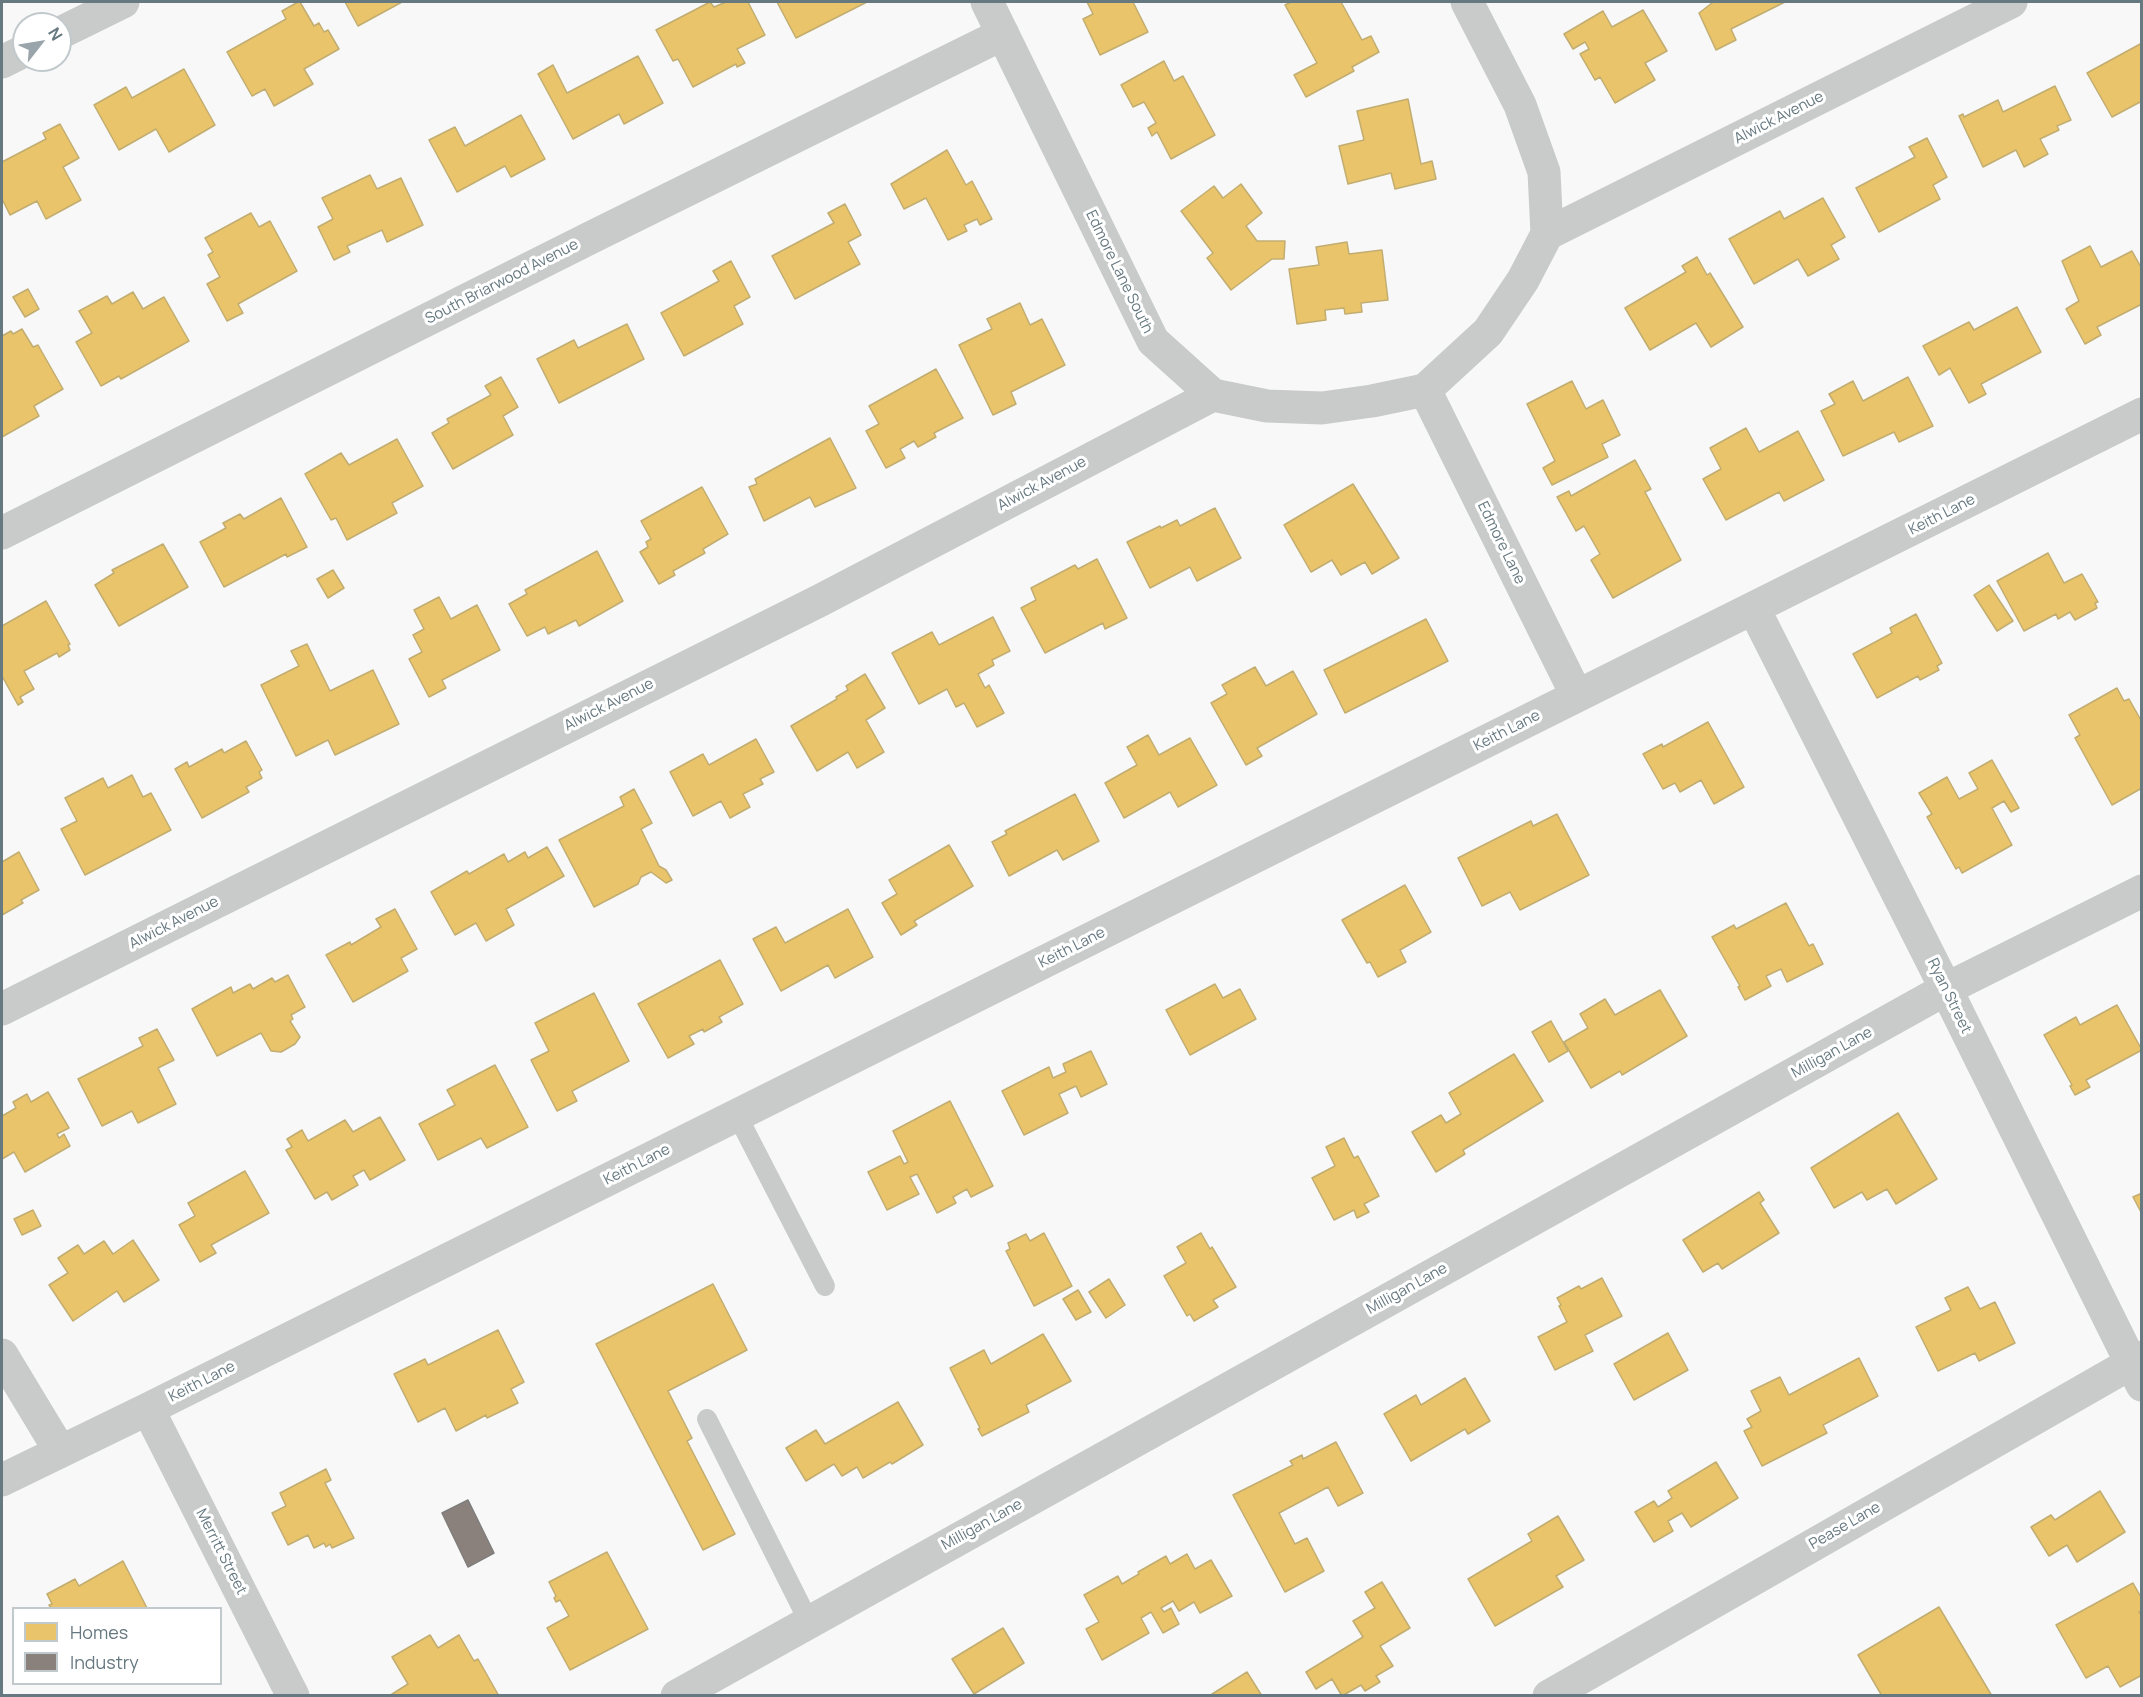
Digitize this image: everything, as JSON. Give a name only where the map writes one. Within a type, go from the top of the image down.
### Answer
[{"type":"street","points":[[72,27],[123,2]]},
{"type":"street","name":"Edmore Lane South","points":[[987,2],[1153,341],[1213,395]]},
{"type":"street","points":[[1213,395],[1266,406],[1322,408],[1425,390],[1488,332],[1523,280],[1547,234],[1544,172],[1520,105],[1467,2]]},
{"type":"street","name":"Alwick Avenue","points":[[1547,234],[2011,2]]},
{"type":"street","name":"South Briarwood Avenue","points":[[2,533],[1003,34]]},
{"type":"street","name":"Edmore Lane","points":[[1425,390],[1577,696]]},
{"type":"street","name":"Alwick Avenue","points":[[2,1009],[819,601],[1213,395]]},
{"type":"street","name":"Keith Lane","points":[[2,1480],[2142,414]]},
{"type":"street","name":"Ryan Street","points":[[1754,609],[2138,1368]]},
{"type":"street","name":"Milligan Lane","points":[[677,1695],[1946,989],[2142,891]]},
{"type":"street","points":[[2,1355],[60,1451]]},
{"type":"street","name":"Pease Lane","points":[[1549,1695],[2138,1368]]},
{"type":"street","name":"Merritt Street","points":[[148,1409],[293,1695]]},
{"type":"lane","points":[[737,1115],[825,1286]]},
{"type":"lane","points":[[707,1419],[808,1622]]},
{"type":"building: Homes","points":[[298,2],[314,26],[319,23],[324,32],[328,30],[339,49],[304,69],[313,84],[274,106],[265,89],[252,96],[227,52],[286,19],[282,11]]},
{"type":"building: Homes","points":[[345,2],[402,2],[358,26]]},
{"type":"building: Homes","points":[[710,2],[714,7],[726,2],[748,2],[765,35],[737,49],[745,63],[737,67],[736,64],[693,87],[678,59],[673,61],[656,30]]},
{"type":"building: Homes","points":[[777,2],[867,2],[796,38]]},
{"type":"building: Homes","points":[[1087,2],[1133,2],[1148,32],[1100,55],[1083,19],[1093,14]]},
{"type":"building: Homes","points":[[1291,2],[1341,2],[1362,40],[1371,36],[1379,52],[1352,67],[1354,71],[1306,97],[1294,75],[1317,63],[1285,5]]},
{"type":"building: Homes","points":[[1711,2],[1785,2],[1731,29],[1736,40],[1716,50],[1699,13]]},
{"type":"building: Homes","points":[[1643,10],[1667,51],[1645,63],[1655,80],[1615,103],[1600,77],[1595,80],[1580,54],[1589,49],[1585,42],[1573,49],[1564,34],[1603,11],[1612,27]]},
{"type":"building: Homes","points":[[2142,43],[2142,101],[2112,117],[2087,73]]},
{"type":"building: Homes","points":[[638,56],[663,103],[624,124],[619,114],[573,139],[538,74],[553,65],[567,93]]},
{"type":"building: Homes","points":[[1164,61],[1174,81],[1183,76],[1215,135],[1171,159],[1157,132],[1152,136],[1148,128],[1156,123],[1144,102],[1133,107],[1121,85]]},
{"type":"building: Homes","points":[[184,69],[215,125],[169,152],[156,129],[119,150],[94,105],[126,87],[132,98]]},
{"type":"building: Homes","points":[[2055,86],[2071,120],[2057,126],[2059,130],[2040,139],[2048,154],[2024,167],[2016,150],[1983,167],[1959,116],[1963,114],[1964,117],[1998,100],[2003,112]]},
{"type":"building: Homes","points":[[1408,99],[1421,164],[1432,161],[1436,179],[1395,189],[1391,173],[1348,184],[1339,146],[1364,140],[1357,111]]},
{"type":"building: Homes","points":[[521,115],[545,159],[511,177],[505,166],[457,192],[429,140],[455,127],[465,146]]},
{"type":"building: Homes","points":[[60,124],[79,158],[63,167],[81,200],[46,219],[37,201],[10,215],[2,199],[2,162],[46,139],[43,133]]},
{"type":"building: Homes","points":[[1927,138],[1947,177],[1933,185],[1940,199],[1879,232],[1856,188],[1915,157],[1909,147]]},
{"type":"building: Homes","points":[[947,150],[966,185],[972,181],[992,219],[980,225],[977,219],[964,225],[967,231],[948,240],[926,198],[904,209],[891,184]]},
{"type":"building: Homes","points":[[370,175],[377,189],[401,178],[423,225],[387,242],[382,230],[347,246],[350,252],[334,260],[318,227],[333,219],[322,198]]},
{"type":"building: Homes","points":[[1241,184],[1262,213],[1246,226],[1257,241],[1285,241],[1284,259],[1272,259],[1231,290],[1207,258],[1213,253],[1181,211],[1214,186],[1223,198]]},
{"type":"building: Homes","points":[[1823,198],[1845,237],[1831,245],[1839,259],[1808,276],[1798,259],[1754,284],[1729,239],[1780,211],[1784,219]]},
{"type":"building: Homes","points":[[845,204],[861,235],[848,242],[860,264],[795,299],[772,256],[834,223],[828,213]]},
{"type":"building: Homes","points":[[251,213],[259,227],[270,221],[297,271],[238,304],[243,313],[227,321],[207,284],[220,277],[208,255],[213,252],[205,238]]},
{"type":"building: Homes","points":[[1347,242],[1349,254],[1382,250],[1388,300],[1361,303],[1362,312],[1345,314],[1344,308],[1325,310],[1326,320],[1297,324],[1289,269],[1319,265],[1316,247]]},
{"type":"building: Homes","points":[[2090,246],[2101,267],[2132,251],[2142,269],[2142,304],[2097,327],[2101,335],[2085,344],[2066,309],[2079,301],[2062,261]]},
{"type":"building: Homes","points":[[1697,257],[1707,275],[1710,273],[1743,327],[1711,347],[1696,323],[1650,350],[1625,308],[1686,272],[1682,266]]},
{"type":"building: Homes","points":[[731,261],[750,297],[734,306],[743,324],[684,356],[661,313],[719,281],[713,271]]},
{"type":"building: Homes","points":[[28,289],[39,309],[25,317],[13,297]]},
{"type":"building: Homes","points":[[133,292],[143,309],[164,297],[189,341],[121,379],[119,376],[101,386],[76,342],[92,333],[79,311],[107,296],[112,304]]},
{"type":"building: Homes","points":[[1020,303],[1030,325],[1042,319],[1065,365],[1011,392],[1016,404],[993,415],[959,345],[992,329],[987,319]]},
{"type":"building: Homes","points":[[2017,307],[2041,352],[1981,384],[1986,394],[1969,403],[1950,368],[1939,375],[1923,346],[1969,322],[1974,330]]},
{"type":"building: Homes","points":[[627,324],[644,359],[559,403],[537,359],[574,340],[578,348]]},
{"type":"building: Homes","points":[[22,329],[33,347],[38,345],[63,389],[34,406],[39,416],[2,437],[2,336]]},
{"type":"building: Homes","points":[[936,369],[963,418],[934,433],[936,437],[918,447],[914,441],[900,449],[905,458],[886,468],[866,431],[879,424],[869,406]]},
{"type":"building: Homes","points":[[501,377],[518,407],[503,416],[513,435],[453,469],[432,433],[449,423],[447,419],[491,395],[485,386]]},
{"type":"building: Homes","points":[[1908,377],[1933,426],[1899,442],[1894,432],[1843,456],[1821,411],[1835,404],[1829,394],[1853,381],[1863,401]]},
{"type":"building: Homes","points":[[1572,381],[1586,409],[1603,400],[1620,435],[1602,444],[1608,457],[1552,485],[1543,468],[1555,461],[1527,404]]},
{"type":"building: Homes","points":[[1746,428],[1759,452],[1798,431],[1824,480],[1784,501],[1779,492],[1726,520],[1703,479],[1721,469],[1710,448]]},
{"type":"building: Homes","points":[[830,438],[856,488],[815,507],[810,497],[764,521],[749,487],[757,484],[755,479]]},
{"type":"building: Homes","points":[[397,439],[423,486],[392,503],[397,513],[347,540],[336,518],[331,520],[305,474],[341,453],[349,465]]},
{"type":"building: Homes","points":[[1635,460],[1651,489],[1645,492],[1681,560],[1613,598],[1591,560],[1600,554],[1584,526],[1576,531],[1557,497],[1569,491],[1571,496]]},
{"type":"building: Homes","points":[[1353,484],[1399,558],[1372,574],[1365,562],[1341,575],[1332,560],[1311,572],[1284,525]]},
{"type":"building: Homes","points":[[702,487],[728,534],[703,549],[705,553],[673,571],[675,575],[659,584],[640,552],[648,547],[646,542],[651,539],[641,521]]},
{"type":"building: Homes","points":[[281,498],[307,547],[287,557],[286,554],[224,587],[200,542],[226,528],[223,523],[240,514],[244,519]]},
{"type":"building: Homes","points":[[1215,508],[1241,558],[1197,581],[1190,567],[1150,588],[1127,542],[1177,520],[1180,526]]},
{"type":"building: Homes","points":[[163,544],[188,587],[119,626],[95,585],[114,573],[112,570]]},
{"type":"building: Homes","points":[[597,551],[623,601],[579,626],[576,620],[548,634],[545,627],[527,636],[509,604],[527,594],[525,590]]},
{"type":"building: Homes","points":[[2048,553],[2064,583],[2082,574],[2098,602],[2095,603],[2097,608],[2075,620],[2070,612],[2058,619],[2056,614],[2024,631],[1997,581]]},
{"type":"building: Homes","points":[[1097,559],[1127,618],[1105,629],[1103,623],[1045,653],[1021,608],[1036,600],[1031,588],[1075,565],[1078,569]]},
{"type":"building: Homes","points":[[333,570],[344,588],[328,598],[317,579]]},
{"type":"building: Homes","points":[[1989,585],[2013,621],[1997,631],[1974,595]]},
{"type":"building: Homes","points":[[439,597],[451,619],[477,605],[500,650],[442,680],[446,688],[429,697],[409,659],[422,652],[413,635],[424,629],[414,610]]},
{"type":"building: Homes","points":[[46,601],[70,644],[68,645],[70,650],[59,657],[57,653],[24,671],[34,689],[20,697],[23,702],[18,705],[2,676],[2,626]]},
{"type":"building: Homes","points":[[1916,614],[1942,663],[1937,666],[1939,670],[1920,680],[1918,676],[1877,698],[1853,654],[1892,633],[1890,628]]},
{"type":"building: Homes","points":[[993,617],[1010,651],[992,660],[994,665],[978,674],[985,688],[989,685],[1004,713],[977,727],[964,703],[956,707],[947,689],[919,704],[892,653],[932,632],[939,645]]},
{"type":"building: Homes","points":[[1426,619],[1448,661],[1345,713],[1324,670]]},
{"type":"building: Homes","points":[[307,644],[330,691],[373,670],[399,724],[335,755],[328,740],[296,756],[261,685],[299,666],[291,651]]},
{"type":"building: Homes","points":[[1255,667],[1266,686],[1293,671],[1317,714],[1257,748],[1262,756],[1246,765],[1211,703],[1227,694],[1222,685]]},
{"type":"building: Homes","points":[[865,674],[885,708],[866,720],[884,752],[857,768],[848,752],[817,771],[791,726],[837,699],[836,697],[848,690],[846,686]]},
{"type":"building: Homes","points":[[2117,688],[2124,701],[2129,699],[2142,722],[2142,788],[2112,805],[2075,738],[2080,735],[2069,715]]},
{"type":"building: Homes","points":[[1708,722],[1744,787],[1714,804],[1701,780],[1680,792],[1675,783],[1663,789],[1643,754],[1662,744],[1663,747]]},
{"type":"building: Homes","points":[[1148,735],[1159,755],[1190,738],[1217,785],[1178,807],[1170,792],[1124,818],[1105,783],[1137,765],[1127,747]]},
{"type":"building: Homes","points":[[756,739],[774,772],[760,779],[763,784],[743,794],[750,807],[730,818],[721,801],[693,816],[670,772],[703,754],[709,765]]},
{"type":"building: Homes","points":[[246,741],[262,770],[259,772],[262,778],[246,787],[249,792],[202,818],[175,769],[187,762],[189,767],[222,749],[224,753]]},
{"type":"building: Homes","points":[[1992,760],[2019,808],[2011,812],[2004,801],[1992,808],[2012,845],[1962,873],[1959,867],[1956,869],[1927,817],[1932,814],[1919,793],[1947,777],[1959,799],[1978,789],[1969,773]]},
{"type":"building: Homes","points":[[132,775],[143,797],[151,793],[171,830],[85,875],[61,829],[77,821],[65,798],[103,778],[108,788]]},
{"type":"building: Homes","points":[[634,789],[652,823],[641,829],[659,866],[666,870],[672,880],[666,883],[651,872],[641,877],[638,884],[594,907],[559,840],[624,806],[620,797]]},
{"type":"building: Homes","points":[[1075,794],[1099,841],[1063,860],[1057,850],[1009,876],[992,842],[1007,834],[1005,831]]},
{"type":"building: Homes","points":[[1557,814],[1589,875],[1520,910],[1510,892],[1482,906],[1458,858],[1531,821],[1533,826]]},
{"type":"building: Homes","points":[[949,845],[973,886],[914,921],[917,925],[901,935],[882,903],[897,894],[889,880]]},
{"type":"building: Homes","points":[[547,847],[564,876],[506,909],[514,925],[486,941],[476,923],[455,935],[431,892],[467,871],[469,874],[504,854],[508,862],[525,852],[528,858]]},
{"type":"building: Homes","points":[[19,852],[39,890],[21,900],[23,903],[2,915],[2,862]]},
{"type":"building: Homes","points":[[1405,885],[1431,932],[1400,950],[1406,962],[1378,977],[1370,962],[1367,963],[1342,920]]},
{"type":"building: Homes","points":[[1786,903],[1809,946],[1813,944],[1823,964],[1787,982],[1781,969],[1766,976],[1771,986],[1745,1000],[1738,987],[1740,986],[1712,937],[1734,925],[1736,929]]},
{"type":"building: Homes","points":[[395,909],[417,949],[401,958],[408,971],[353,1002],[326,955],[350,942],[351,945],[381,927],[376,919]]},
{"type":"building: Homes","points":[[848,909],[873,957],[835,978],[828,965],[781,991],[753,939],[776,927],[785,943]]},
{"type":"building: Homes","points":[[720,960],[743,1004],[719,1017],[722,1022],[704,1032],[703,1029],[689,1036],[694,1044],[668,1058],[638,1004]]},
{"type":"building: Homes","points":[[288,975],[305,1007],[291,1015],[293,1019],[290,1021],[300,1037],[295,1044],[281,1052],[271,1051],[261,1033],[217,1056],[192,1009],[231,987],[233,993],[250,984],[253,989],[272,978],[275,982]]},
{"type":"building: Homes","points":[[1215,984],[1223,998],[1240,989],[1256,1019],[1190,1055],[1166,1010]]},
{"type":"building: Homes","points":[[1660,990],[1687,1036],[1622,1075],[1620,1071],[1591,1088],[1564,1042],[1588,1028],[1580,1014],[1605,999],[1615,1015]]},
{"type":"building: Homes","points":[[594,993],[629,1061],[572,1091],[577,1101],[557,1111],[531,1060],[549,1051],[535,1023]]},
{"type":"building: Homes","points":[[2117,1005],[2142,1050],[2086,1080],[2090,1087],[2075,1095],[2070,1086],[2072,1085],[2044,1035],[2076,1017],[2080,1025]]},
{"type":"building: Homes","points":[[1551,1021],[1568,1051],[1549,1062],[1532,1032]]},
{"type":"building: Homes","points":[[157,1029],[174,1060],[158,1068],[176,1104],[138,1123],[132,1111],[102,1126],[78,1079],[143,1046],[139,1038]]},
{"type":"building: Homes","points":[[1091,1051],[1107,1084],[1081,1097],[1076,1086],[1059,1094],[1068,1113],[1024,1135],[1002,1091],[1049,1067],[1053,1078],[1066,1072],[1063,1064]]},
{"type":"building: Homes","points":[[1514,1054],[1543,1101],[1463,1150],[1465,1154],[1436,1172],[1412,1132],[1441,1115],[1446,1123],[1461,1114],[1449,1093]]},
{"type":"building: Homes","points":[[495,1065],[528,1127],[487,1148],[481,1138],[438,1160],[419,1124],[455,1105],[447,1090]]},
{"type":"building: Homes","points":[[48,1092],[69,1128],[57,1134],[59,1138],[64,1134],[70,1146],[25,1172],[14,1152],[2,1159],[2,1116],[16,1108],[13,1102],[27,1094],[31,1102]]},
{"type":"building: Homes","points":[[950,1101],[993,1186],[971,1197],[967,1189],[953,1197],[956,1203],[937,1213],[917,1174],[910,1177],[919,1194],[887,1210],[868,1172],[900,1156],[904,1164],[908,1162],[893,1131]]},
{"type":"building: Homes","points":[[1898,1113],[1937,1179],[1896,1204],[1887,1189],[1867,1200],[1862,1192],[1834,1208],[1811,1168]]},
{"type":"building: Homes","points":[[380,1117],[405,1160],[370,1180],[364,1170],[353,1176],[358,1185],[332,1200],[327,1192],[315,1199],[286,1150],[292,1147],[287,1139],[302,1130],[308,1141],[345,1120],[353,1132]]},
{"type":"building: Homes","points":[[1344,1138],[1354,1158],[1358,1156],[1379,1196],[1364,1204],[1369,1212],[1357,1218],[1354,1210],[1334,1220],[1312,1178],[1335,1166],[1326,1147]]},
{"type":"building: Homes","points":[[245,1171],[269,1213],[211,1245],[216,1253],[200,1262],[179,1225],[195,1216],[188,1203]]},
{"type":"building: Homes","points":[[1759,1192],[1764,1200],[1760,1203],[1779,1233],[1722,1269],[1718,1263],[1703,1272],[1683,1240]]},
{"type":"building: Homes","points":[[2142,1193],[2142,1214],[2133,1197]]},
{"type":"building: Homes","points":[[33,1210],[41,1226],[22,1235],[14,1219]]},
{"type":"building: Homes","points":[[1044,1233],[1072,1286],[1034,1306],[1006,1251],[1010,1249],[1008,1243],[1026,1234],[1030,1241]]},
{"type":"building: Homes","points":[[1201,1233],[1236,1287],[1213,1300],[1218,1307],[1194,1321],[1190,1314],[1187,1316],[1164,1276],[1186,1263],[1177,1247]]},
{"type":"building: Homes","points":[[133,1240],[159,1280],[124,1302],[117,1291],[73,1321],[49,1285],[68,1273],[58,1258],[78,1245],[84,1254],[104,1241],[113,1254]]},
{"type":"building: Homes","points":[[1602,1278],[1622,1316],[1585,1335],[1593,1351],[1555,1370],[1538,1337],[1567,1322],[1557,1298],[1579,1286],[1581,1289]]},
{"type":"building: Homes","points":[[1109,1279],[1125,1305],[1106,1318],[1089,1292]]},
{"type":"building: Homes","points":[[713,1284],[747,1350],[668,1391],[692,1438],[687,1441],[735,1534],[703,1550],[596,1344]]},
{"type":"building: Homes","points":[[1968,1287],[1980,1309],[1995,1302],[2015,1343],[1979,1361],[1975,1353],[1938,1371],[1916,1327],[1951,1310],[1945,1298]]},
{"type":"building: Homes","points":[[1078,1290],[1091,1312],[1076,1320],[1063,1299]]},
{"type":"building: Homes","points":[[498,1330],[524,1382],[511,1389],[518,1403],[487,1418],[486,1415],[456,1431],[445,1408],[418,1422],[394,1374],[425,1359],[428,1365]]},
{"type":"building: Homes","points":[[1668,1333],[1688,1370],[1634,1400],[1614,1364]]},
{"type":"building: Homes","points":[[1043,1334],[1071,1381],[1026,1405],[1029,1412],[982,1436],[950,1368],[984,1350],[991,1364]]},
{"type":"building: Homes","points":[[1859,1358],[1878,1396],[1823,1425],[1827,1433],[1762,1466],[1744,1431],[1752,1427],[1747,1419],[1761,1411],[1751,1391],[1780,1377],[1789,1395]]},
{"type":"building: Homes","points":[[1465,1378],[1490,1421],[1468,1434],[1465,1429],[1411,1461],[1384,1414],[1416,1395],[1421,1405]]},
{"type":"building: Homes","points":[[898,1402],[923,1445],[863,1478],[857,1467],[842,1476],[834,1464],[806,1481],[786,1448],[816,1430],[825,1444]]},
{"type":"building: Homes","points":[[1336,1442],[1363,1493],[1338,1506],[1328,1487],[1279,1513],[1295,1544],[1307,1538],[1324,1571],[1285,1592],[1233,1495],[1293,1465],[1290,1461],[1302,1455],[1303,1459]]},
{"type":"building: Homes","points":[[1716,1462],[1738,1498],[1691,1527],[1682,1513],[1668,1521],[1673,1531],[1654,1542],[1635,1512],[1654,1501],[1658,1507],[1672,1498],[1668,1491]]},
{"type":"building: Homes","points":[[326,1469],[331,1480],[325,1483],[354,1538],[332,1548],[330,1544],[326,1547],[324,1543],[314,1548],[308,1535],[288,1545],[272,1513],[286,1506],[280,1493]]},
{"type":"building: Homes","points":[[2100,1491],[2125,1532],[2077,1562],[2067,1545],[2049,1556],[2031,1527],[2051,1515],[2055,1520]]},
{"type":"building: Homes","points":[[1558,1516],[1584,1560],[1556,1576],[1563,1587],[1495,1626],[1468,1579],[1532,1541],[1528,1534]]},
{"type":"building: Homes","points":[[607,1552],[648,1629],[570,1670],[547,1628],[569,1616],[560,1600],[556,1602],[554,1598],[556,1596],[549,1582]]},
{"type":"building: Homes","points":[[1187,1554],[1195,1569],[1211,1560],[1232,1596],[1200,1613],[1194,1602],[1179,1611],[1173,1601],[1161,1608],[1164,1612],[1171,1608],[1179,1624],[1163,1633],[1151,1612],[1141,1618],[1149,1633],[1102,1660],[1086,1629],[1099,1622],[1084,1595],[1118,1576],[1122,1584],[1166,1556],[1170,1564]]},
{"type":"building: Homes","points":[[123,1561],[146,1607],[50,1607],[49,1605],[52,1604],[47,1594],[75,1579],[79,1586]]},
{"type":"building: Homes","points":[[1382,1582],[1410,1628],[1380,1646],[1393,1666],[1376,1676],[1380,1682],[1365,1691],[1361,1685],[1342,1696],[1332,1679],[1316,1689],[1306,1672],[1363,1637],[1353,1621],[1375,1608],[1365,1592]]},
{"type":"building: Homes","points":[[2133,1583],[2142,1599],[2142,1611],[2139,1612],[2142,1616],[2142,1675],[2120,1687],[2108,1666],[2086,1678],[2056,1625]]},
{"type":"building: Homes","points":[[1939,1607],[1992,1696],[1882,1696],[1858,1655]]},
{"type":"building: Homes","points":[[1003,1628],[1024,1663],[974,1694],[952,1659]]},
{"type":"building: Homes","points":[[430,1635],[438,1648],[459,1635],[474,1661],[478,1659],[499,1696],[389,1696],[408,1684],[392,1657]]},
{"type":"building: Homes","points":[[1247,1672],[1262,1696],[1209,1696]]},
{"type":"building: Industry","points":[[468,1500],[494,1553],[468,1567],[442,1513]]}]
